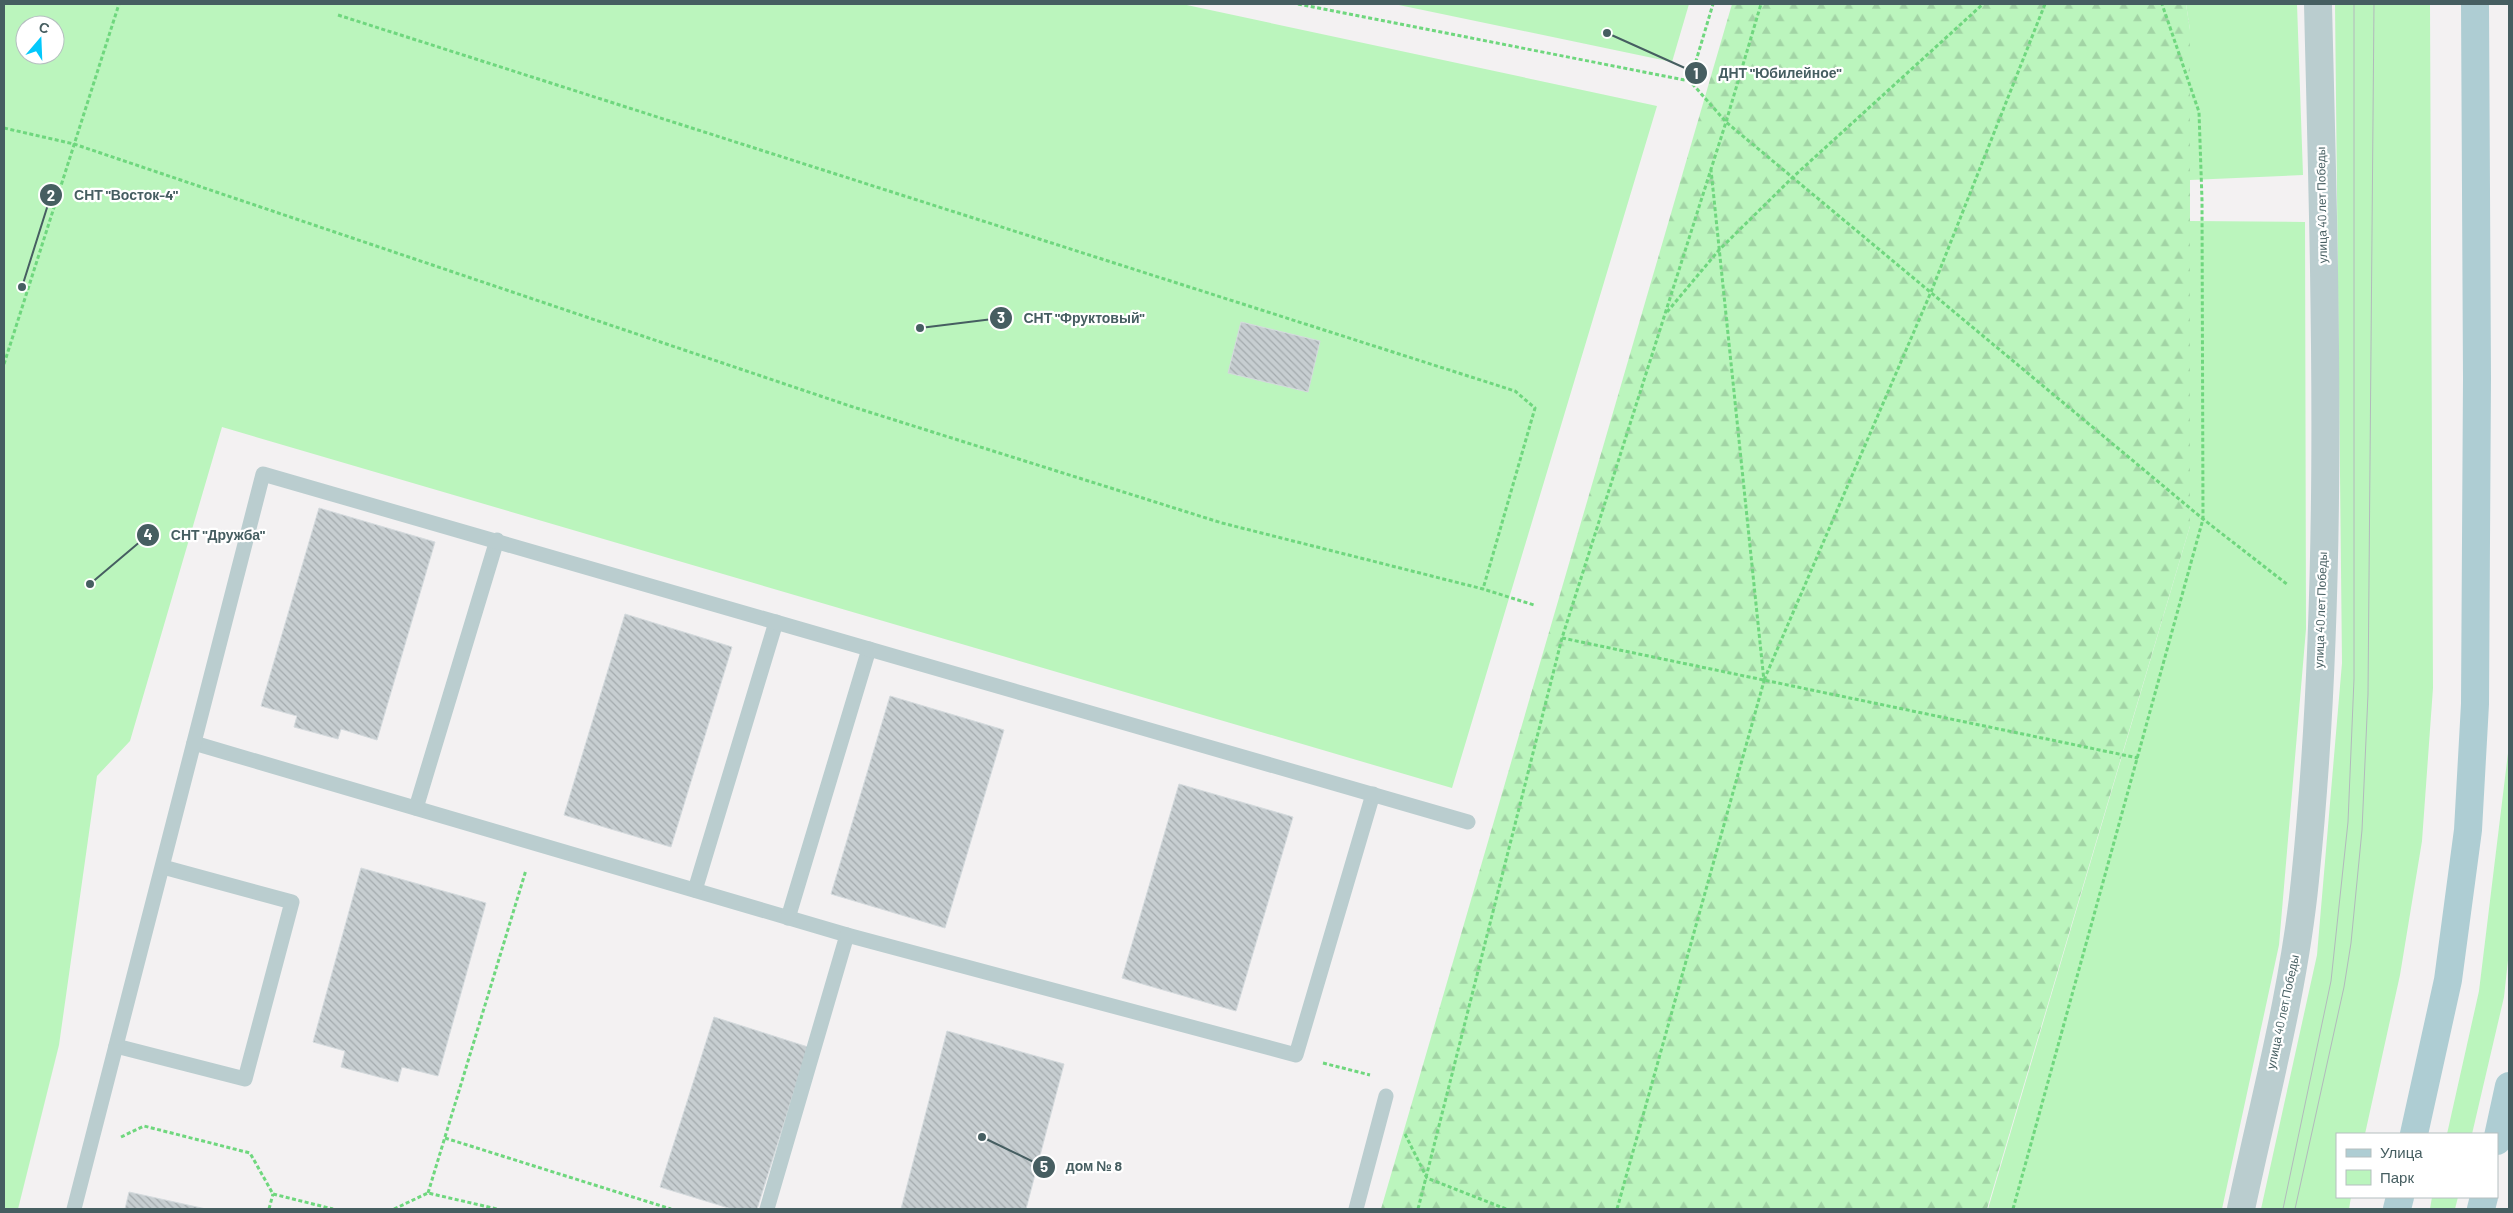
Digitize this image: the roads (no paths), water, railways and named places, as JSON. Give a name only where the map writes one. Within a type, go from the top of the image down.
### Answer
[{"type":"main road","points":[[2414,1133],[2448,980],[2468,830],[2475,704],[2477,378],[2475,4]]},
{"type":"main road","points":[[2498,1136],[2509,1086]]},
{"type":"street","name":"улица 40 лет Победы","points":[[2241,1209],[2296,947],[2313,792],[2322,610],[2324,451],[2323,214],[2318,4]]},
{"type":"lane","points":[[74,1209],[263,474],[497,540],[1468,822]]},
{"type":"lane","points":[[416,808],[497,540]]},
{"type":"lane","points":[[695,890],[776,622]]},
{"type":"lane","points":[[788,918],[869,649]]},
{"type":"lane","points":[[194,743],[847,935],[1296,1056],[1373,794]]},
{"type":"lane","points":[[116,1046],[246,1079],[292,902],[163,867]]},
{"type":"lane","points":[[766,1209],[847,935]]},
{"type":"lane","points":[[1356,1209],[1386,1096]]},
{"type":"tram line","points":[[2283,1209],[2331,981],[2348,822],[2354,679],[2354,4]]},
{"type":"tram line","points":[[2295,1209],[2344,987],[2351,943],[2362,830],[2368,694],[2374,4]]},
{"type":"place","name":"ДНТ \"Юбилейное\"","points":[[1607,33]]},
{"type":"place","name":"СНТ \"Восток-4\"","points":[[22,287]]},
{"type":"place","name":"СНТ \"Фруктовый\"","points":[[920,328]]},
{"type":"place","name":"СНТ \"Дружба\"","points":[[90,584]]},
{"type":"place","name":"дом № 8","points":[[982,1137]]}]
